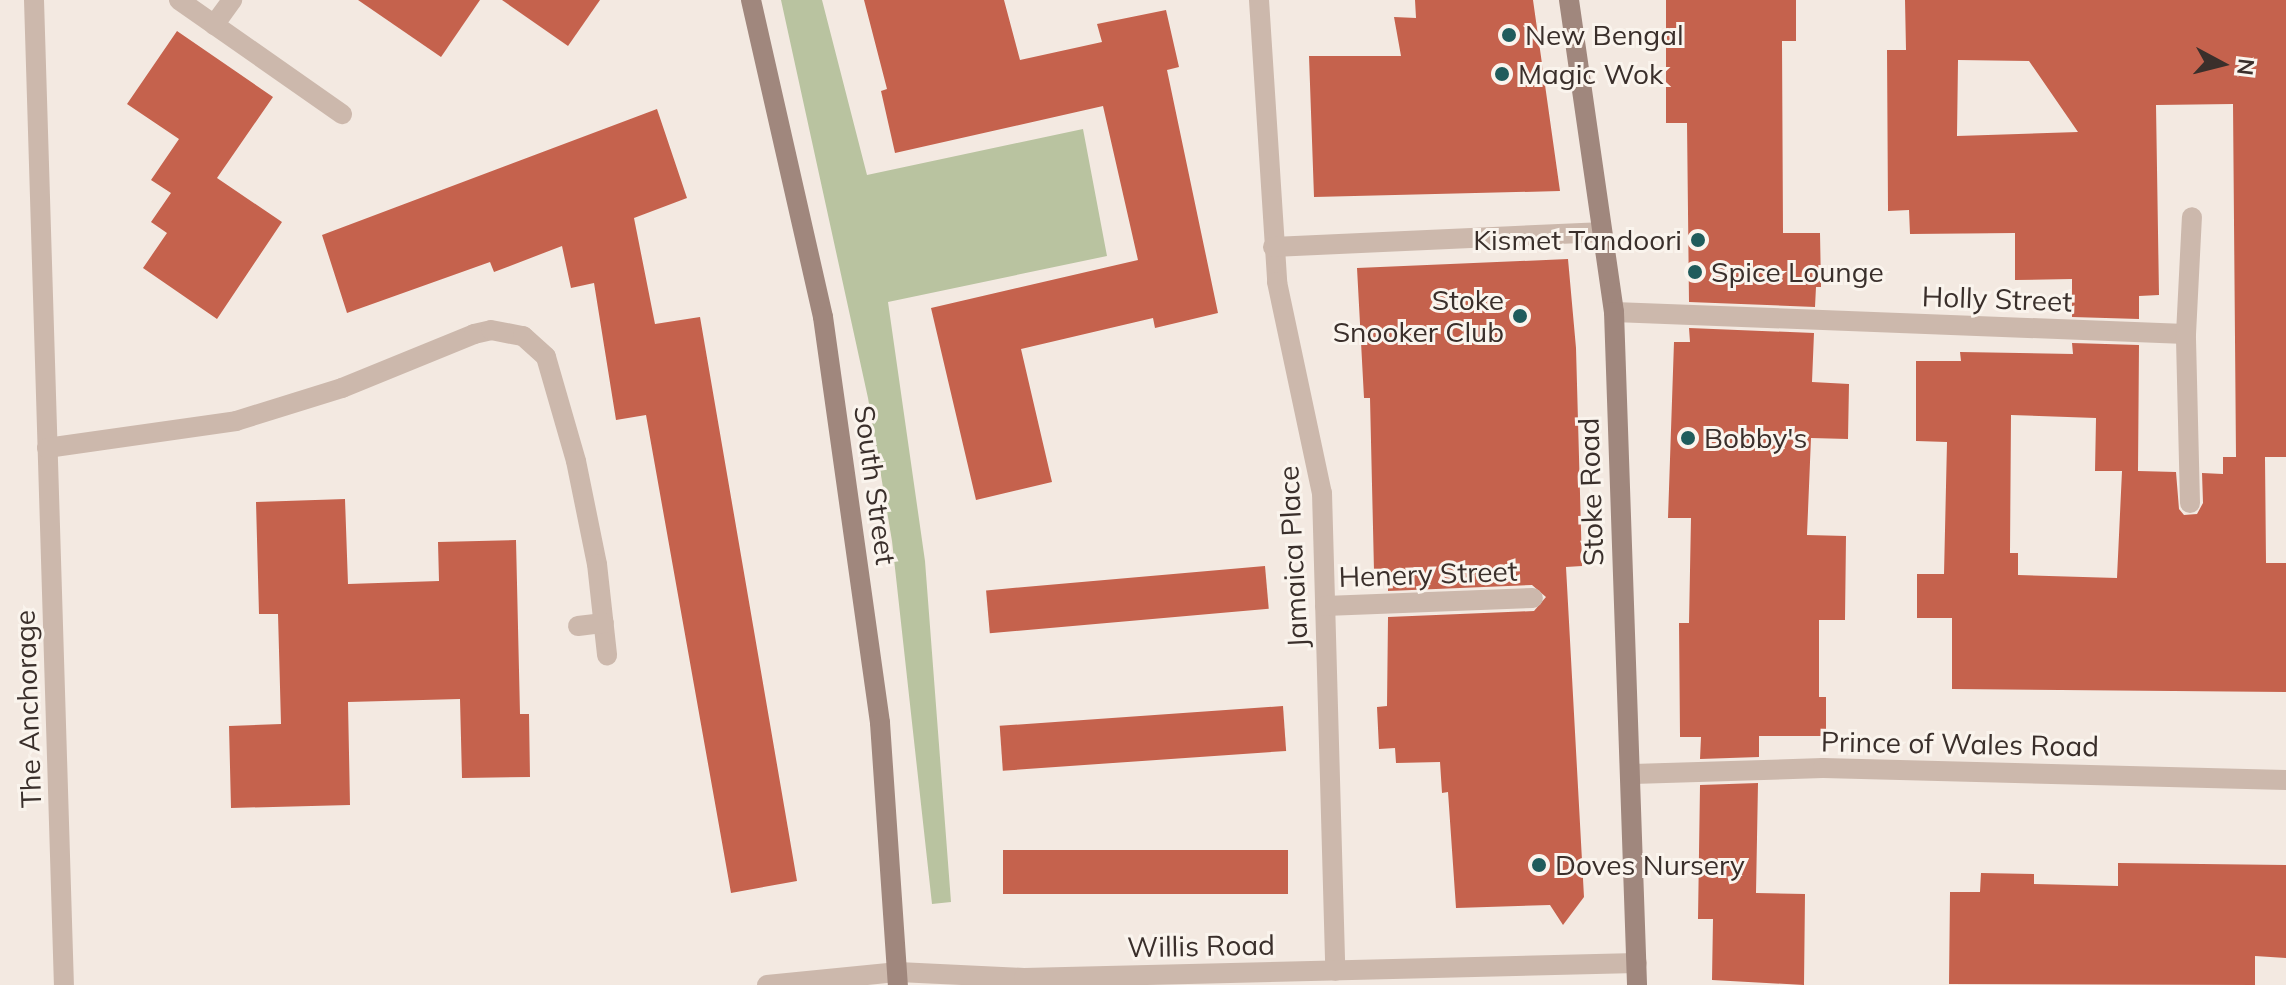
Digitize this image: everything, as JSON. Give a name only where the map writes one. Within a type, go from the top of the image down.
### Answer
[{"type":"street","name":"The Anchorage","points":[[34,0],[64,985]]},
{"type":"street","points":[[179,0],[342,114]]},
{"type":"street","points":[[214,25],[232,0]]},
{"type":"street","name":"South Street","points":[[751,0],[823,317],[880,723],[898,979]]},
{"type":"street","name":"Jamaica Place","points":[[1259,0],[1273,247],[1283,322],[1318,459],[1335,971]]},
{"type":"street","name":"Stoke Road","points":[[1569,0],[1599,232],[1614,312],[1633,774],[1637,985]]},
{"type":"street","points":[[2190,503],[2186,334],[2192,217]]},
{"type":"street","points":[[1273,247],[1599,232]]},
{"type":"street","name":"Holly Street","points":[[1614,312],[2186,334]]},
{"type":"street","points":[[47,448],[236,421],[329,393],[474,334],[491,330],[523,336],[546,357],[555,386],[586,508],[607,655]]},
{"type":"street","name":"Henery Street","points":[[1325,606],[1533,598]]},
{"type":"street","points":[[578,626],[604,623]]},
{"type":"street","name":"Prince of Wales Road","points":[[1633,774],[1823,768],[2286,780]]},
{"type":"street","name":"Willis Road","points":[[767,985],[898,979],[1637,963]]},
{"type":"green space","points":[[781,0],[822,0],[867,175],[1083,129],[1107,256],[888,302],[925,561],[951,902],[932,904],[892,541],[868,398]]},
{"type":"building","points":[[358,0],[480,0],[441,57]]},
{"type":"building","points":[[502,0],[600,0],[568,46]]},
{"type":"building","points":[[864,0],[1004,0],[1020,60],[1102,42],[1097,24],[1166,10],[1179,67],[1167,70],[1218,313],[1155,328],[1153,318],[1021,349],[1052,482],[976,500],[931,308],[1138,260],[1103,106],[895,153],[881,91],[887,89]]},
{"type":"building","points":[[1415,0],[1533,0],[1560,191],[1314,197],[1309,56],[1401,56],[1394,17],[1416,18]]},
{"type":"building","points":[[1666,0],[1796,0],[1796,41],[1782,41],[1783,233],[1820,233],[1821,287],[1816,287],[1815,307],[1689,302],[1687,123],[1666,123]]},
{"type":"building","points":[[1905,0],[2286,0],[2286,457],[2265,457],[2266,563],[2286,563],[2286,692],[1952,689],[1952,618],[1917,618],[1917,574],[1944,574],[1947,442],[1916,441],[1916,361],[1961,361],[1960,352],[2073,354],[2072,343],[2139,345],[2138,471],[2176,472],[2179,509],[2184,515],[2197,514],[2203,503],[2202,473],[2223,474],[2223,457],[2236,457],[2233,104],[2156,105],[2159,295],[2139,296],[2139,319],[2072,317],[2072,279],[2015,280],[2015,233],[1910,234],[1909,210],[1888,211],[1887,50],[1906,50]],"holes":[[[1958,60],[2029,61],[2078,132],[1957,136]],[[2011,415],[2096,418],[2095,471],[2122,471],[2117,578],[2018,575],[2018,553],[2010,553]]]},
{"type":"building","points":[[177,31],[273,97],[217,178],[282,222],[217,319],[143,268],[167,233],[151,222],[171,193],[151,180],[179,139],[127,104]]},
{"type":"building","points":[[657,109],[687,198],[634,218],[655,324],[700,317],[797,881],[731,893],[646,415],[616,420],[594,283],[571,288],[562,246],[494,272],[490,262],[347,313],[322,235]]},
{"type":"building","points":[[1568,259],[1576,348],[1582,566],[1566,567],[1584,897],[1563,925],[1550,905],[1456,908],[1448,792],[1442,793],[1440,762],[1396,763],[1395,748],[1379,749],[1377,707],[1387,706],[1388,617],[1534,611],[1546,597],[1532,585],[1388,591],[1388,571],[1374,571],[1370,398],[1364,398],[1357,268]]},
{"type":"building","points":[[1689,328],[1814,333],[1812,382],[1849,384],[1848,439],[1811,438],[1807,535],[1846,536],[1845,620],[1819,620],[1819,697],[1826,697],[1826,736],[1759,736],[1759,757],[1700,759],[1701,737],[1680,737],[1679,623],[1689,623],[1691,518],[1668,518],[1674,342],[1690,342]]},
{"type":"building","points":[[345,499],[348,584],[439,581],[438,542],[516,540],[520,714],[529,714],[530,777],[462,778],[460,699],[348,702],[350,805],[231,808],[229,726],[281,724],[278,614],[259,614],[256,502]]},
{"type":"building","points":[[1265,566],[1269,609],[990,633],[986,590]]},
{"type":"building","points":[[1283,706],[1286,751],[1003,771],[1000,726]]},
{"type":"building","points":[[1758,783],[1756,893],[1805,894],[1804,985],[1712,980],[1713,919],[1698,919],[1700,785]]},
{"type":"building","points":[[1003,850],[1288,850],[1288,894],[1003,894]]},
{"type":"building","points":[[2118,863],[2286,865],[2286,958],[2255,956],[2255,985],[1949,984],[1950,892],[1980,892],[1981,873],[2034,874],[2034,884],[2118,886]]},
{"type":"place","name":"New Bengal","points":[[1509,35]]},
{"type":"place","name":"Magic Wok","points":[[1502,74]]},
{"type":"place","name":"Kismet Tandoori","points":[[1698,240]]},
{"type":"place","name":"Spice Lounge","points":[[1695,272]]},
{"type":"place","name":"Stoke Snooker Club","points":[[1520,316]]},
{"type":"place","name":"Bobby's","points":[[1688,438]]},
{"type":"place","name":"Doves Nursery","points":[[1539,865]]}]
